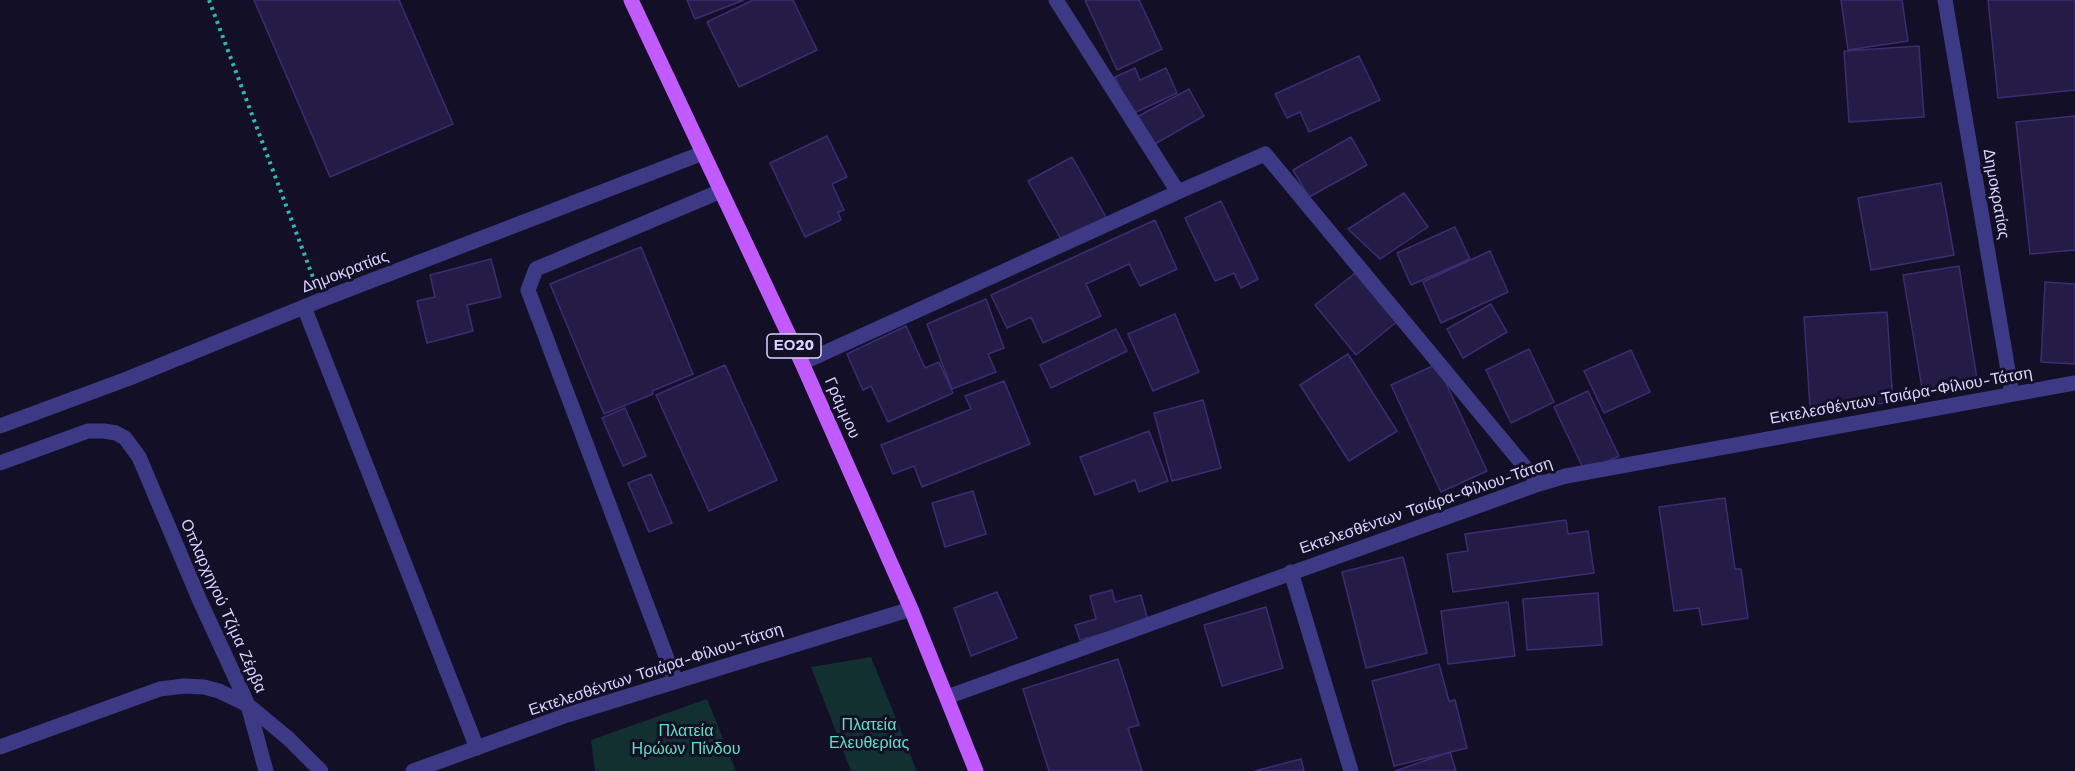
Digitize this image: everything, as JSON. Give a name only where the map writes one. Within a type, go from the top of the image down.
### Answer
[{"type":"main road","name":"Γράμμου","points":[[631,0],[802,363],[911,609],[976,771]]},
{"type":"street","points":[[1056,0],[1178,192]]},
{"type":"street","name":"Δημοκρατίας","points":[[1945,0],[2012,394]]},
{"type":"street","name":"Δημοκρατίας","points":[[0,426],[127,379],[321,300],[703,153]]},
{"type":"street","points":[[802,363],[1265,154],[1539,484]]},
{"type":"street","points":[[675,680],[528,290],[536,269],[721,191]]},
{"type":"street","points":[[304,307],[477,748]]},
{"type":"street","name":"Εκτελεσθέντων Τσιάρα-Φίλιου-Τάτση","points":[[947,697],[1566,476],[2075,383]]},
{"type":"street","name":"Οπλαρχηγού Τζίμα Ζέρβα","points":[[0,463],[88,431],[116,433],[125,438],[139,458],[248,705],[266,771]]},
{"type":"street","points":[[1292,572],[1351,771]]},
{"type":"street","name":"Εκτελεσθέντων Τσιάρα-Φίλιου-Τάτση","points":[[413,771],[567,715],[911,609]]},
{"type":"street","points":[[0,747],[160,689],[184,686],[204,687],[219,691],[248,705],[289,739],[321,771]]},
{"type":"path","points":[[209,0],[321,300]]},
{"type":"green space","name":"Πλατεία Ελευθερίας","points":[[871,657],[917,771],[851,771],[811,667]]},
{"type":"green space","name":"Πλατεία Ηρώων Πίνδου","points":[[707,699],[736,771],[595,771],[591,740]]},
{"type":"building","points":[[254,0],[399,0],[453,124],[330,177]]},
{"type":"building","points":[[687,0],[744,0],[695,19]]},
{"type":"building","points":[[753,0],[793,0],[817,50],[739,87],[707,22]]},
{"type":"building","points":[[1085,0],[1139,0],[1162,49],[1117,70]]},
{"type":"building","points":[[1841,0],[1902,0],[1908,41],[1848,50]]},
{"type":"building","points":[[1988,0],[2075,0],[2075,90],[1998,98]]},
{"type":"building","points":[[1919,46],[1924,117],[1849,122],[1844,51]]},
{"type":"building","points":[[1359,56],[1380,100],[1309,132],[1300,112],[1287,118],[1275,94]]},
{"type":"building","points":[[1135,68],[1140,80],[1166,68],[1177,93],[1132,114],[1115,77]]},
{"type":"building","points":[[1189,89],[1204,116],[1153,145],[1137,117]]},
{"type":"building","points":[[2075,116],[2075,250],[2030,254],[2016,122]]},
{"type":"building","points":[[827,136],[847,177],[832,184],[844,210],[838,212],[841,220],[805,237],[770,163]]},
{"type":"building","points":[[1351,137],[1367,165],[1309,197],[1293,170]]},
{"type":"building","points":[[1072,157],[1106,217],[1062,241],[1028,181]]},
{"type":"building","points":[[1941,183],[1954,255],[1871,270],[1858,198]]},
{"type":"building","points":[[1404,193],[1428,227],[1380,259],[1348,229]]},
{"type":"building","points":[[1221,201],[1258,279],[1241,288],[1234,273],[1215,281],[1185,218]]},
{"type":"building","points":[[1155,220],[1177,269],[1140,286],[1129,264],[1086,284],[1101,316],[1043,343],[1031,317],[1007,328],[991,295]]},
{"type":"building","points":[[1455,227],[1470,259],[1411,285],[1397,253]]},
{"type":"building","points":[[641,247],[693,374],[652,391],[653,394],[604,414],[550,284]]},
{"type":"building","points":[[1490,251],[1508,292],[1441,323],[1423,282]]},
{"type":"building","points":[[491,259],[501,297],[467,305],[473,331],[427,343],[417,301],[435,297],[430,275]]},
{"type":"building","points":[[1959,266],[1978,385],[1923,394],[1903,275]]},
{"type":"building","points":[[1359,270],[1399,320],[1356,355],[1315,305]]},
{"type":"building","points":[[2045,282],[2075,284],[2075,364],[2041,362]]},
{"type":"building","points":[[986,299],[1004,348],[988,354],[996,372],[952,389],[927,324]]},
{"type":"building","points":[[1491,304],[1507,332],[1463,358],[1447,329]]},
{"type":"building","points":[[1887,312],[1893,403],[1810,407],[1804,317]]},
{"type":"building","points":[[1175,314],[1199,372],[1153,391],[1128,334]]},
{"type":"building","points":[[906,326],[925,368],[939,362],[953,393],[888,422],[871,386],[863,390],[847,354]]},
{"type":"building","points":[[1116,329],[1127,351],[1051,388],[1040,365]]},
{"type":"building","points":[[1529,349],[1554,402],[1511,423],[1486,370]]},
{"type":"building","points":[[1631,350],[1650,392],[1604,413],[1584,371]]},
{"type":"building","points":[[1348,354],[1397,431],[1349,461],[1300,385]]},
{"type":"building","points":[[1437,364],[1487,471],[1441,492],[1391,385]]},
{"type":"building","points":[[725,365],[777,480],[709,511],[656,395]]},
{"type":"building","points":[[1004,381],[1030,444],[922,487],[914,466],[893,474],[881,445],[971,409],[965,396]]},
{"type":"building","points":[[1588,391],[1619,456],[1585,472],[1554,407]]},
{"type":"building","points":[[1203,400],[1221,468],[1172,481],[1154,413]]},
{"type":"building","points":[[625,408],[646,456],[623,466],[602,418]]},
{"type":"building","points":[[1149,431],[1168,481],[1139,492],[1135,480],[1095,495],[1080,457]]},
{"type":"building","points":[[651,474],[672,523],[649,532],[628,483]]},
{"type":"building","points":[[973,491],[986,534],[945,547],[932,503]]},
{"type":"building","points":[[1725,498],[1735,569],[1741,569],[1748,618],[1702,625],[1699,608],[1674,611],[1659,507]]},
{"type":"building","points":[[1566,520],[1568,534],[1588,531],[1594,573],[1453,592],[1447,554],[1468,551],[1465,534]]},
{"type":"building","points":[[1403,557],[1427,653],[1366,668],[1342,572]]},
{"type":"building","points":[[1112,590],[1115,602],[1141,595],[1148,621],[1080,640],[1075,625],[1096,619],[1090,596]]},
{"type":"building","points":[[997,592],[1017,638],[971,656],[954,608]]},
{"type":"building","points":[[1598,593],[1602,645],[1527,650],[1523,599]]},
{"type":"building","points":[[1508,602],[1515,656],[1448,664],[1441,611]]},
{"type":"building","points":[[1266,607],[1283,668],[1222,686],[1204,625]]},
{"type":"building","points":[[1118,659],[1139,725],[1128,728],[1142,771],[1049,771],[1023,689]]},
{"type":"building","points":[[1439,664],[1449,701],[1455,700],[1467,748],[1394,766],[1372,681]]},
{"type":"building","points":[[1450,752],[1456,771],[1395,771]]},
{"type":"building","points":[[1301,759],[1304,771],[1255,771]]}]
